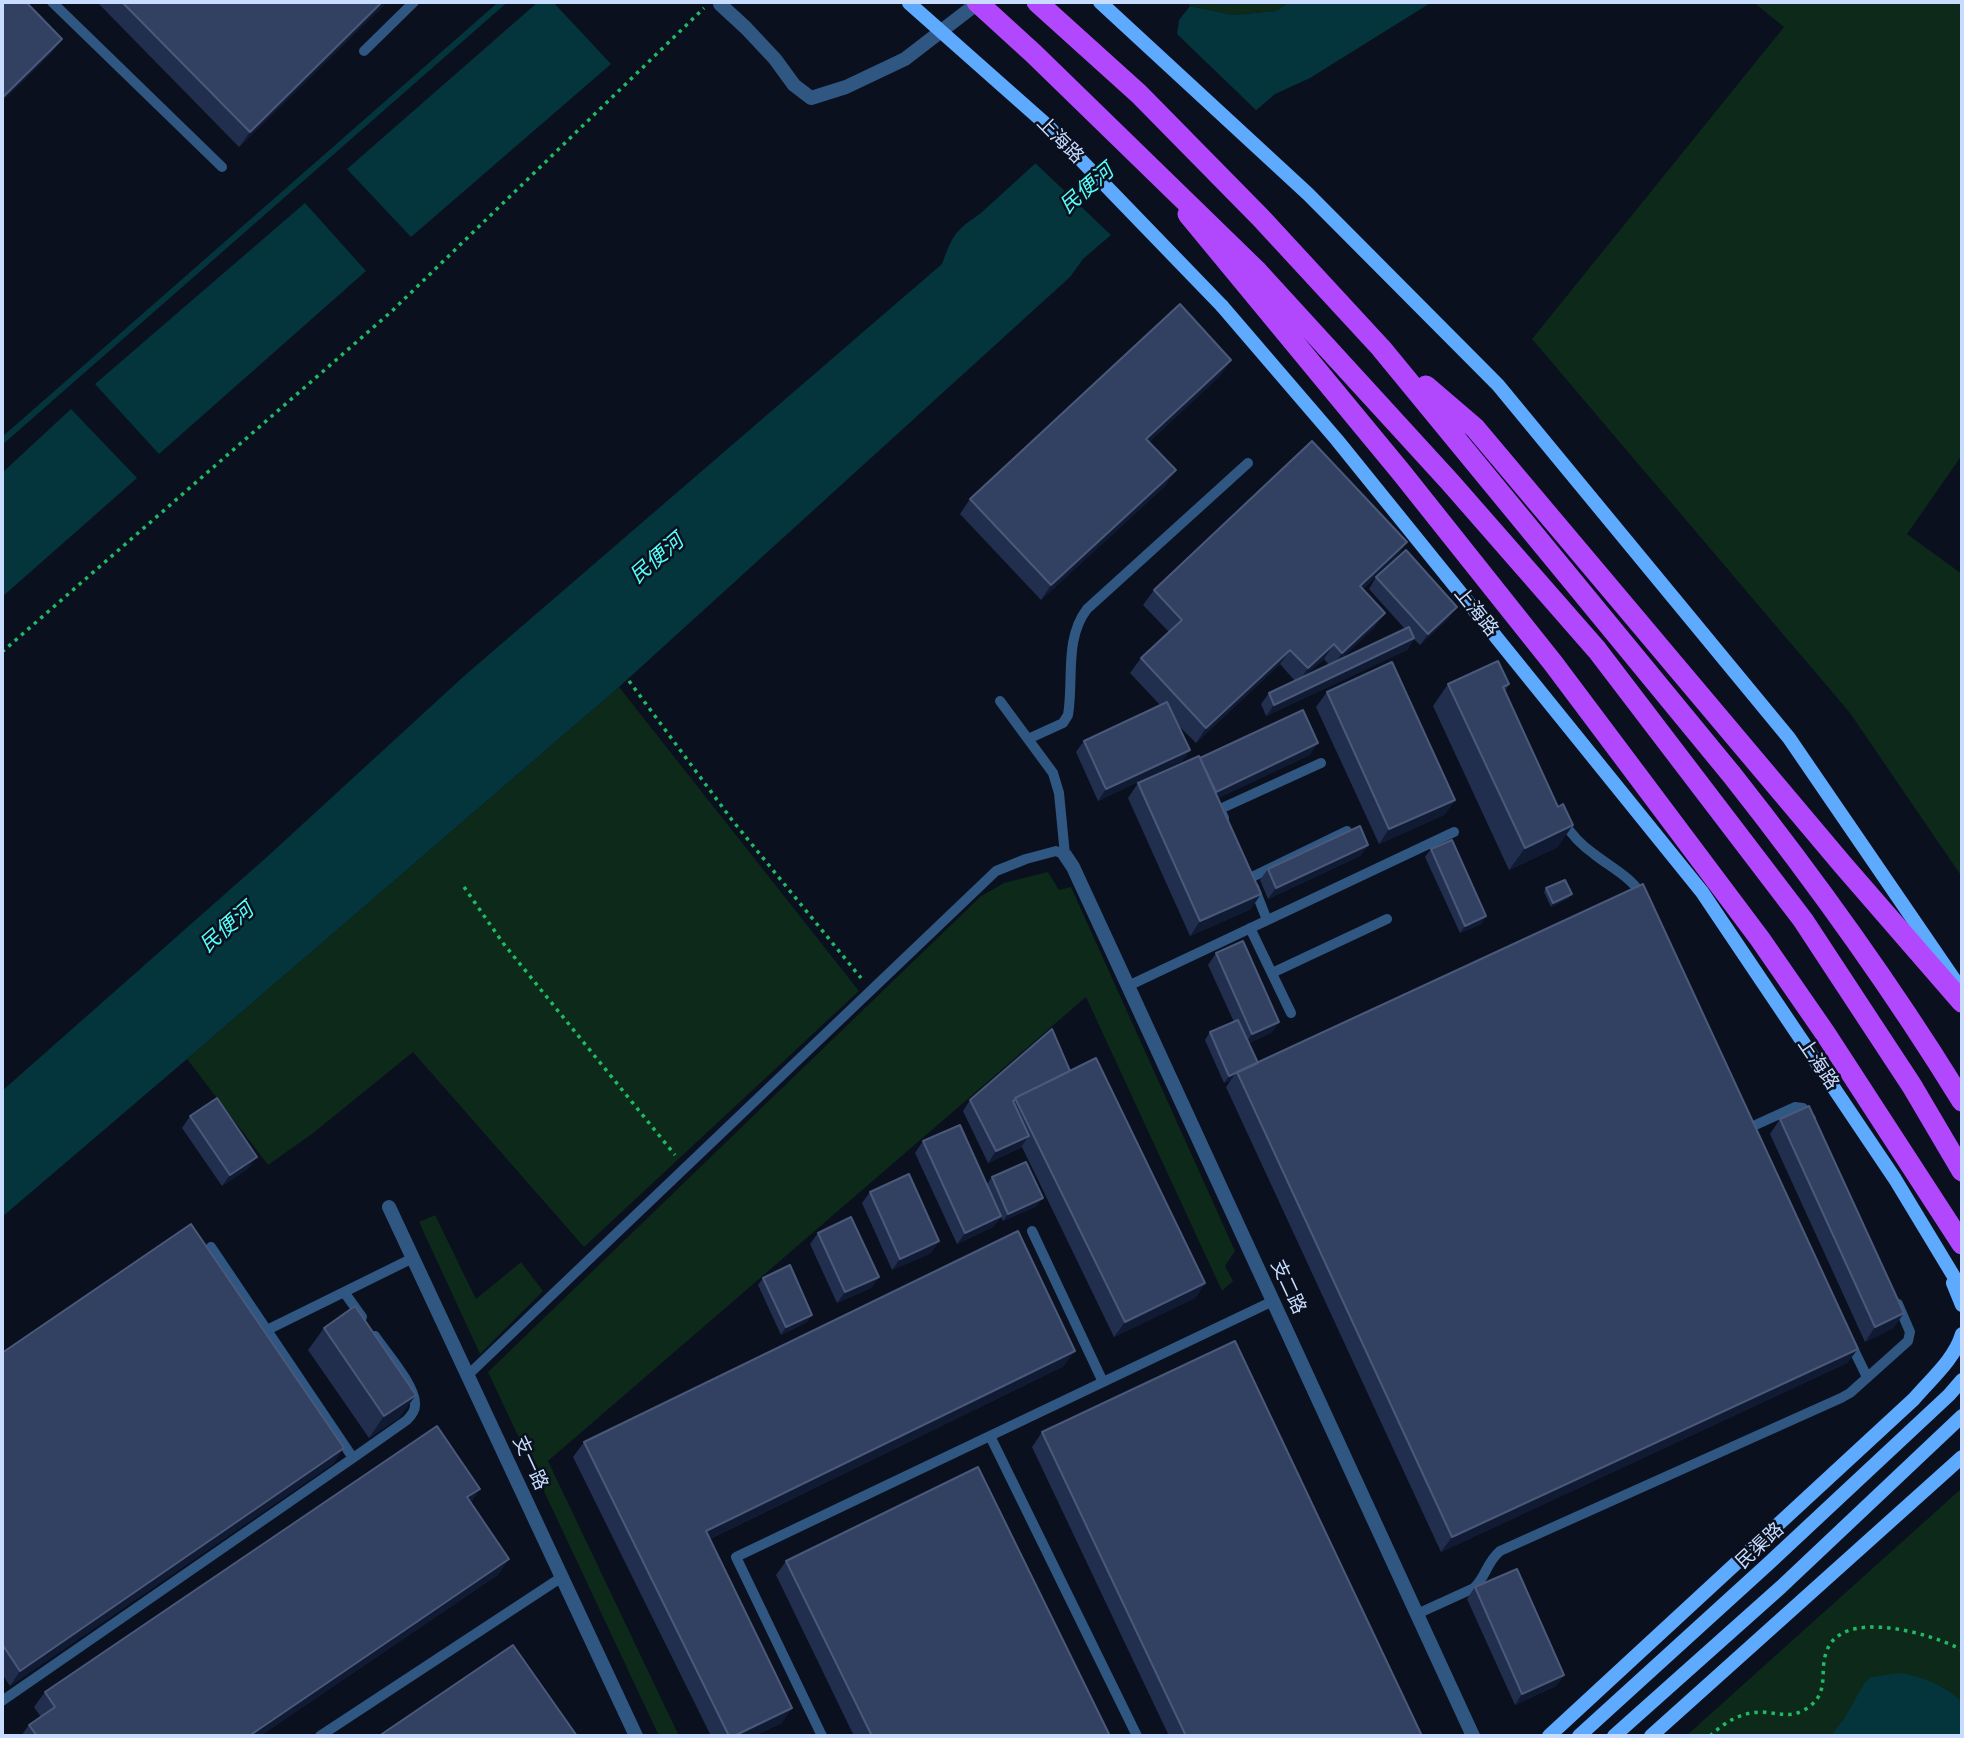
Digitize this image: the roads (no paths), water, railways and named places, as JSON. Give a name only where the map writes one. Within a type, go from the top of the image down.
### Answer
[{"type":"highway","points":[[978,2],[1143,160],[1450,482],[1597,650],[1803,920],[1912,1086],[1962,1171]]},
{"type":"highway","points":[[1037,2],[1139,94],[1261,218],[1381,348],[1783,839],[1846,924],[1962,1101]]},
{"type":"highway","points":[[1251,276],[1409,483],[1553,663],[1760,939],[1825,1033],[1962,1244]]},
{"type":"highway","points":[[1381,348],[1475,428],[1843,865],[1962,1002]]},
{"type":"main road","name":"上海路","points":[[909,2],[1049,127],[1222,306],[1337,440],[1702,892],[1895,1179],[1962,1290]]},
{"type":"main road","points":[[1100,2],[1308,194],[1498,385],[1789,738],[1962,991]]},
{"type":"main road","points":[[1942,1256],[1962,1305]]},
{"type":"main road","points":[[1549,1736],[1914,1398],[1943,1366],[1962,1334]]},
{"type":"main road","name":"民渠路","points":[[1579,1736],[1768,1564],[1962,1380]]},
{"type":"main road","points":[[1614,1736],[1781,1587],[1962,1416]]},
{"type":"main road","points":[[1651,1736],[1962,1457]]},
{"type":"street","points":[[720,4],[775,59],[794,85],[811,98],[846,87],[905,60],[978,2]]},
{"type":"street","name":"支二路","points":[[1065,855],[1073,867],[1473,1736]]},
{"type":"street","name":"支一路","points":[[389,1207],[636,1736]]},
{"type":"lane","points":[[52,2],[222,167]]},
{"type":"lane","points":[[364,51],[414,2]]},
{"type":"lane","points":[[1028,739],[1063,723],[1068,715],[1072,650],[1080,619],[1087,609],[1248,463]]},
{"type":"lane","points":[[1000,701],[1053,773],[1059,793],[1065,855]]},
{"type":"lane","points":[[1230,832],[1220,809],[1321,763]]},
{"type":"lane","points":[[1556,812],[1572,835],[1642,893],[1647,906]]},
{"type":"lane","points":[[1250,878],[1347,831]]},
{"type":"lane","points":[[1128,986],[1454,832]]},
{"type":"lane","points":[[468,1375],[996,872],[1056,850],[1065,855]]},
{"type":"lane","points":[[1245,867],[1268,920]]},
{"type":"lane","points":[[1272,973],[1387,919]]},
{"type":"lane","points":[[1250,928],[1291,1013]]},
{"type":"lane","points":[[1751,1126],[1795,1107],[1803,1108],[1815,1128]]},
{"type":"lane","points":[[1745,1114],[1756,1139]]},
{"type":"lane","points":[[1032,1231],[1103,1382]]},
{"type":"lane","points":[[211,1247],[353,1458]]},
{"type":"lane","points":[[267,1330],[413,1258]]},
{"type":"lane","points":[[2,1701],[413,1415],[415,1399],[409,1385],[344,1292]]},
{"type":"lane","points":[[1417,1614],[1474,1588],[1492,1558],[1500,1551],[1841,1398],[1908,1340],[1910,1332],[1892,1292]]},
{"type":"lane","points":[[822,1736],[736,1557],[1273,1301]]},
{"type":"lane","points":[[1843,1327],[1867,1377]]},
{"type":"lane","points":[[990,1436],[1136,1736]]},
{"type":"lane","points":[[320,1736],[562,1577]]},
{"type":"water","points":[[538,2],[553,2],[611,64],[411,237],[347,169]]},
{"type":"water","name":"民便河","points":[[1289,2],[1432,2],[1310,78],[1275,94],[1083,259],[1070,277],[619,687],[2,1217],[2,1091],[268,856],[463,677],[942,264],[952,239],[960,229],[981,213],[1177,34],[1179,20],[1190,6],[1233,15],[1276,11]]},
{"type":"water","points":[[305,203],[366,271],[159,454],[95,384]]},
{"type":"water","points":[[71,409],[137,478],[2,597],[2,473]]},
{"type":"water","points":[[1901,1673],[1934,1683],[1962,1702],[1962,1736],[1831,1736],[1871,1677]]},
{"type":"waterway","points":[[2,441],[503,2]]}]
